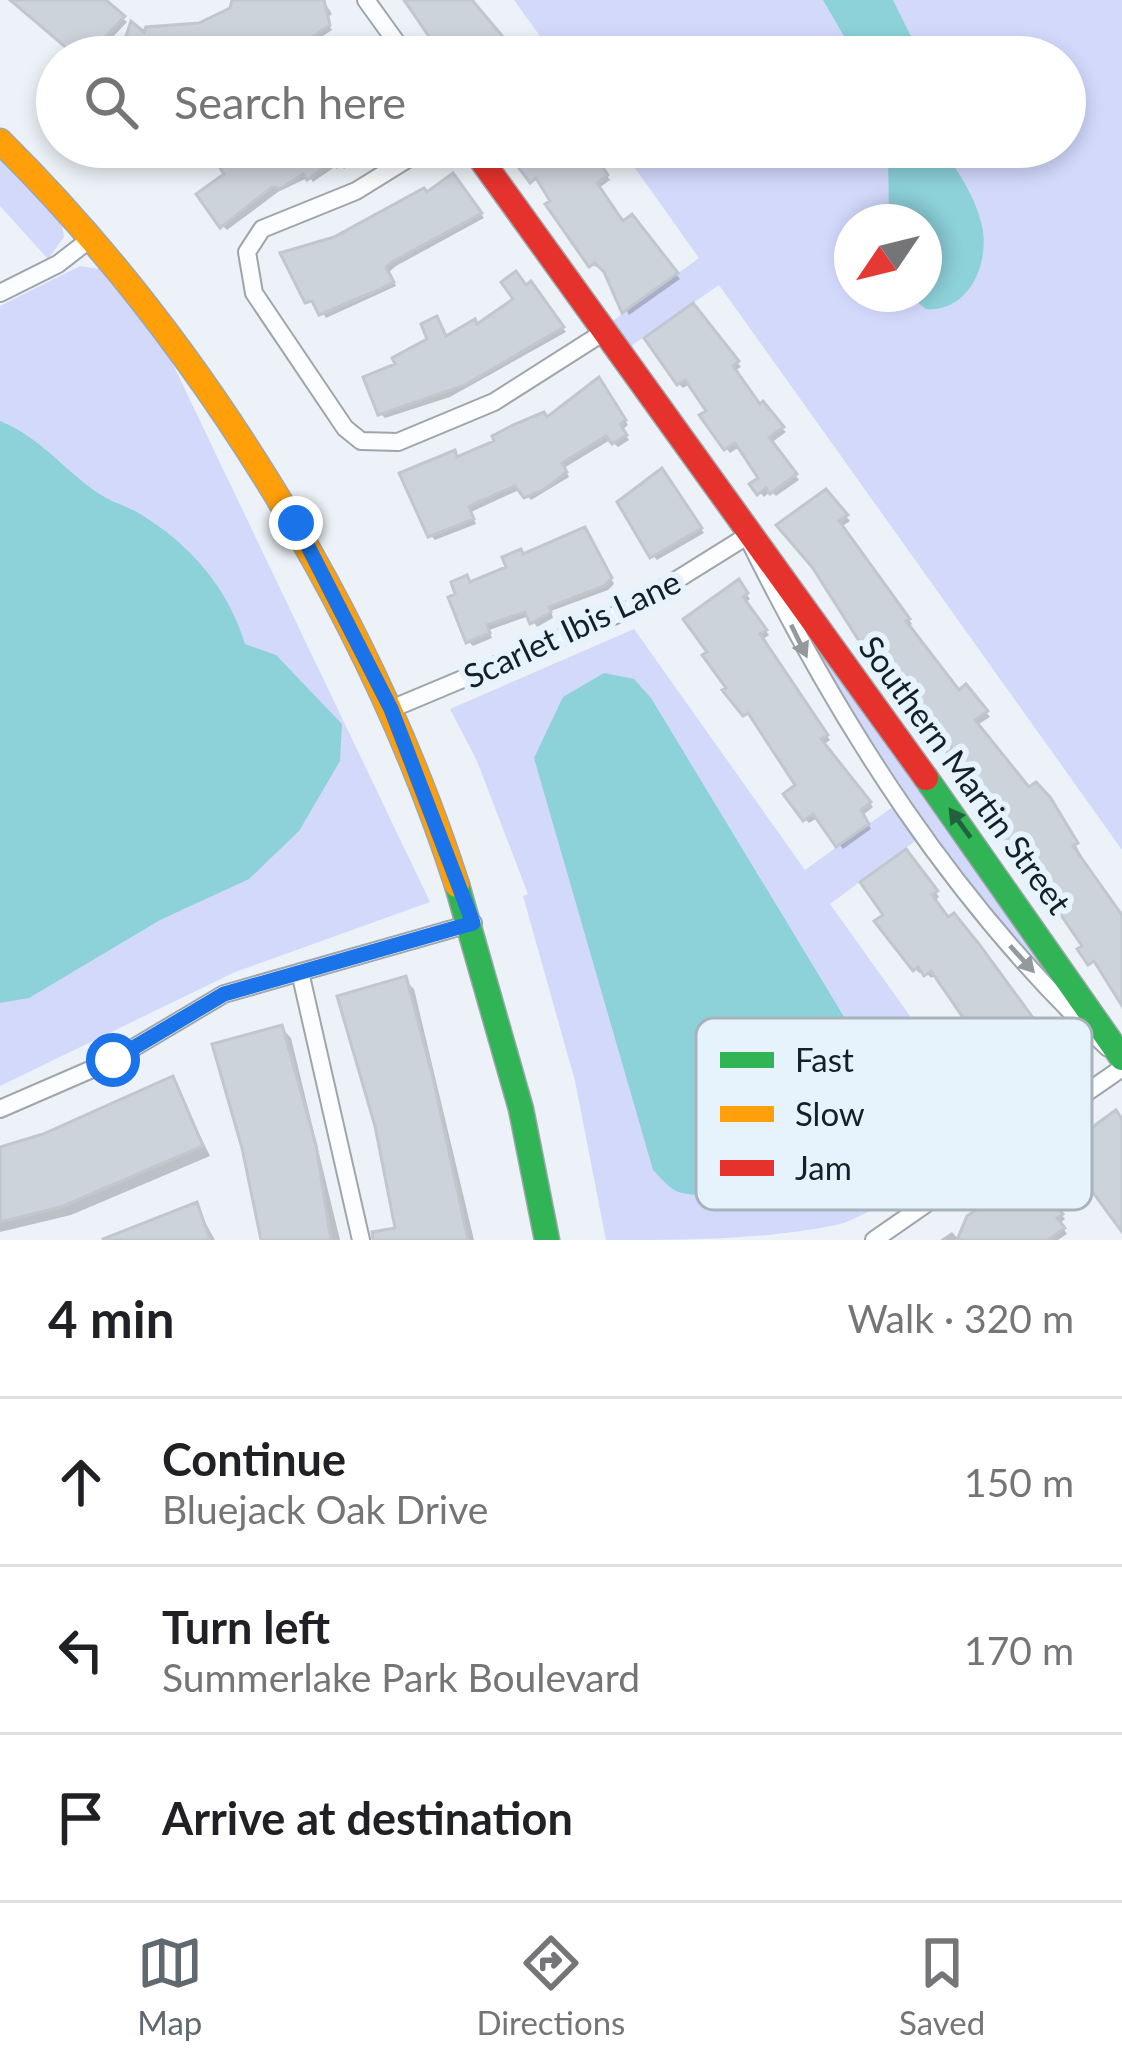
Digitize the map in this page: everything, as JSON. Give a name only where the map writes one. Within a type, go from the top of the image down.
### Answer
[{"type":"main road","points":[[0,141],[89,240],[230,421],[296,523],[391,709],[473,923],[510,1054],[547,1240]]},
{"type":"main road","name":"Southern Martin Street","points":[[487,168],[747,536],[795,593],[1091,1018]]},
{"type":"main road","name":"Southern Martin Street","points":[[1092,1019],[1122,1062]]},
{"type":"street","points":[[367,0],[392,36]]},
{"type":"street","points":[[393,168],[356,191],[262,229],[247,252],[254,293],[350,435],[382,446],[398,442],[494,402],[604,332]]},
{"type":"street","points":[[0,293],[58,264],[89,240]]},
{"type":"street","name":"Scarlet Ibis Lane","points":[[391,709],[629,609],[747,536]]},
{"type":"street","name":"Southern Martin Street","points":[[747,536],[811,666],[921,833],[1022,959],[1079,1018]]},
{"type":"street","points":[[0,1109],[113,1060],[224,994],[473,923]]},
{"type":"street","points":[[300,972],[361,1240]]},
{"type":"street","name":"Southern Martin Street","points":[[1092,1031],[1122,1062]]},
{"type":"street","points":[[1092,1084],[1122,1062]]},
{"type":"street","points":[[874,1240],[916,1210]]},
{"type":"shaded area","points":[[514,0],[1122,0],[1122,850],[719,285],[628,348],[610,323],[699,258],[635,168],[1086,168],[1086,36],[540,36]]},
{"type":"shaded area","points":[[823,0],[893,0],[911,36],[844,36]]},
{"type":"shaded area","points":[[0,154],[61,221],[64,237],[48,259],[0,206]]},
{"type":"shaded area","points":[[888,168],[955,168],[964,183],[978,212],[983,253],[974,282],[954,303],[942,308],[942,204],[889,204]]},
{"type":"shaded area","points":[[80,266],[99,269],[168,354],[430,902],[235,972],[0,1086],[0,306]]},
{"type":"shaded area","points":[[0,421],[39,444],[98,493],[175,539],[217,586],[245,644],[276,655],[342,724],[340,761],[299,831],[249,879],[160,920],[29,998],[0,1003]]},
{"type":"shaded area","points":[[785,596],[1080,1012],[995,913],[920,813],[851,709]]},
{"type":"shaded area","points":[[634,629],[805,870],[894,806],[918,839],[830,904],[911,1018],[696,1018],[696,1210],[871,1210],[844,1223],[757,1236],[606,1240],[575,1081],[523,896],[528,894],[477,761],[450,709]]},
{"type":"shaded area","points":[[604,673],[634,679],[651,698],[845,1018],[696,1018],[696,1194],[678,1192],[653,1170],[534,758],[563,697]]},
{"type":"building","points":[[10,0],[106,0],[125,16],[106,36],[52,36]]},
{"type":"building","points":[[232,0],[324,0],[330,25],[314,36],[126,36],[131,21],[144,32],[146,27],[199,23],[230,8]]},
{"type":"building","points":[[404,0],[472,0],[502,36],[429,36]]},
{"type":"building","points":[[220,168],[323,168],[307,180],[303,174],[280,189],[272,187],[220,228],[196,194],[224,174]]},
{"type":"building","points":[[519,168],[603,168],[608,175],[597,183],[623,221],[632,214],[678,273],[622,313],[604,272],[595,263],[589,267],[545,204],[550,201],[536,178],[530,183]]},
{"type":"building","points":[[453,173],[482,213],[392,262],[386,267],[394,282],[319,315],[312,301],[305,303],[280,253],[334,237],[424,188],[427,192]]},
{"type":"building","points":[[516,271],[526,285],[531,281],[564,327],[465,385],[378,415],[363,377],[395,364],[392,358],[427,339],[421,324],[437,316],[446,336],[475,319],[477,324],[513,299],[501,282]]},
{"type":"building","points":[[693,303],[739,361],[733,366],[760,404],[763,401],[784,427],[769,437],[797,474],[770,494],[766,488],[757,495],[749,484],[758,478],[735,443],[724,450],[699,415],[706,411],[685,380],[677,385],[644,338]]},
{"type":"building","points":[[599,377],[626,420],[620,424],[627,435],[612,444],[606,436],[562,463],[567,472],[543,490],[524,498],[515,486],[469,507],[474,519],[428,537],[399,473],[455,450],[457,457],[544,412],[547,417]]},
{"type":"building","points":[[662,468],[702,528],[650,558],[617,502]]},
{"type":"building","points":[[826,489],[848,515],[839,521],[910,619],[906,621],[959,690],[966,684],[988,711],[975,720],[1029,787],[1036,782],[1050,797],[1078,843],[1073,846],[1122,915],[1122,1006],[1094,961],[1088,965],[1077,949],[1082,946],[1024,861],[1020,864],[967,794],[947,753],[952,749],[937,727],[927,735],[922,730],[884,666],[877,669],[812,567],[776,525]]},
{"type":"building","points":[[585,527],[612,578],[604,586],[549,607],[551,612],[530,624],[525,612],[487,625],[490,633],[466,643],[448,597],[455,594],[451,582],[467,575],[470,582],[506,567],[502,557],[521,549],[523,554]]},
{"type":"building","points":[[739,579],[748,593],[743,597],[767,630],[760,634],[828,735],[821,739],[871,802],[861,810],[869,824],[836,847],[813,814],[803,821],[783,794],[795,785],[748,713],[743,716],[722,690],[726,688],[702,655],[707,652],[683,619]]},
{"type":"building","points":[[906,849],[938,891],[932,895],[948,917],[954,913],[1033,1018],[963,1018],[931,971],[924,976],[918,967],[913,971],[874,921],[883,915],[860,882]]},
{"type":"building","points":[[406,976],[468,1240],[373,1240],[372,1232],[395,1228],[375,1126],[337,996]]},
{"type":"building","points":[[282,1025],[316,1145],[331,1240],[261,1240],[242,1148],[212,1044]]},
{"type":"building","points":[[173,1076],[203,1146],[61,1207],[0,1222],[0,1147],[43,1134]]},
{"type":"building","points":[[1116,1110],[1122,1119],[1122,1232],[1092,1191],[1092,1127]]},
{"type":"building","points":[[197,1202],[210,1240],[103,1240],[103,1239]]},
{"type":"building","points":[[976,1210],[1060,1210],[1063,1214],[1057,1218],[1065,1228],[1048,1240],[957,1240],[967,1216]]},
{"type":"traffic: fast","points":[[926,778],[1122,1058]]},
{"type":"traffic: fast","points":[[457,885],[521,1109],[547,1240]]},
{"type":"traffic: slow","points":[[0,141],[144,303],[271,487],[377,683],[421,784],[457,885]]},
{"type":"traffic: jam","points":[[487,168],[926,778]]},
{"type":"route","points":[[113,1060],[224,994],[473,923],[440,826],[391,709],[296,523]]}]
